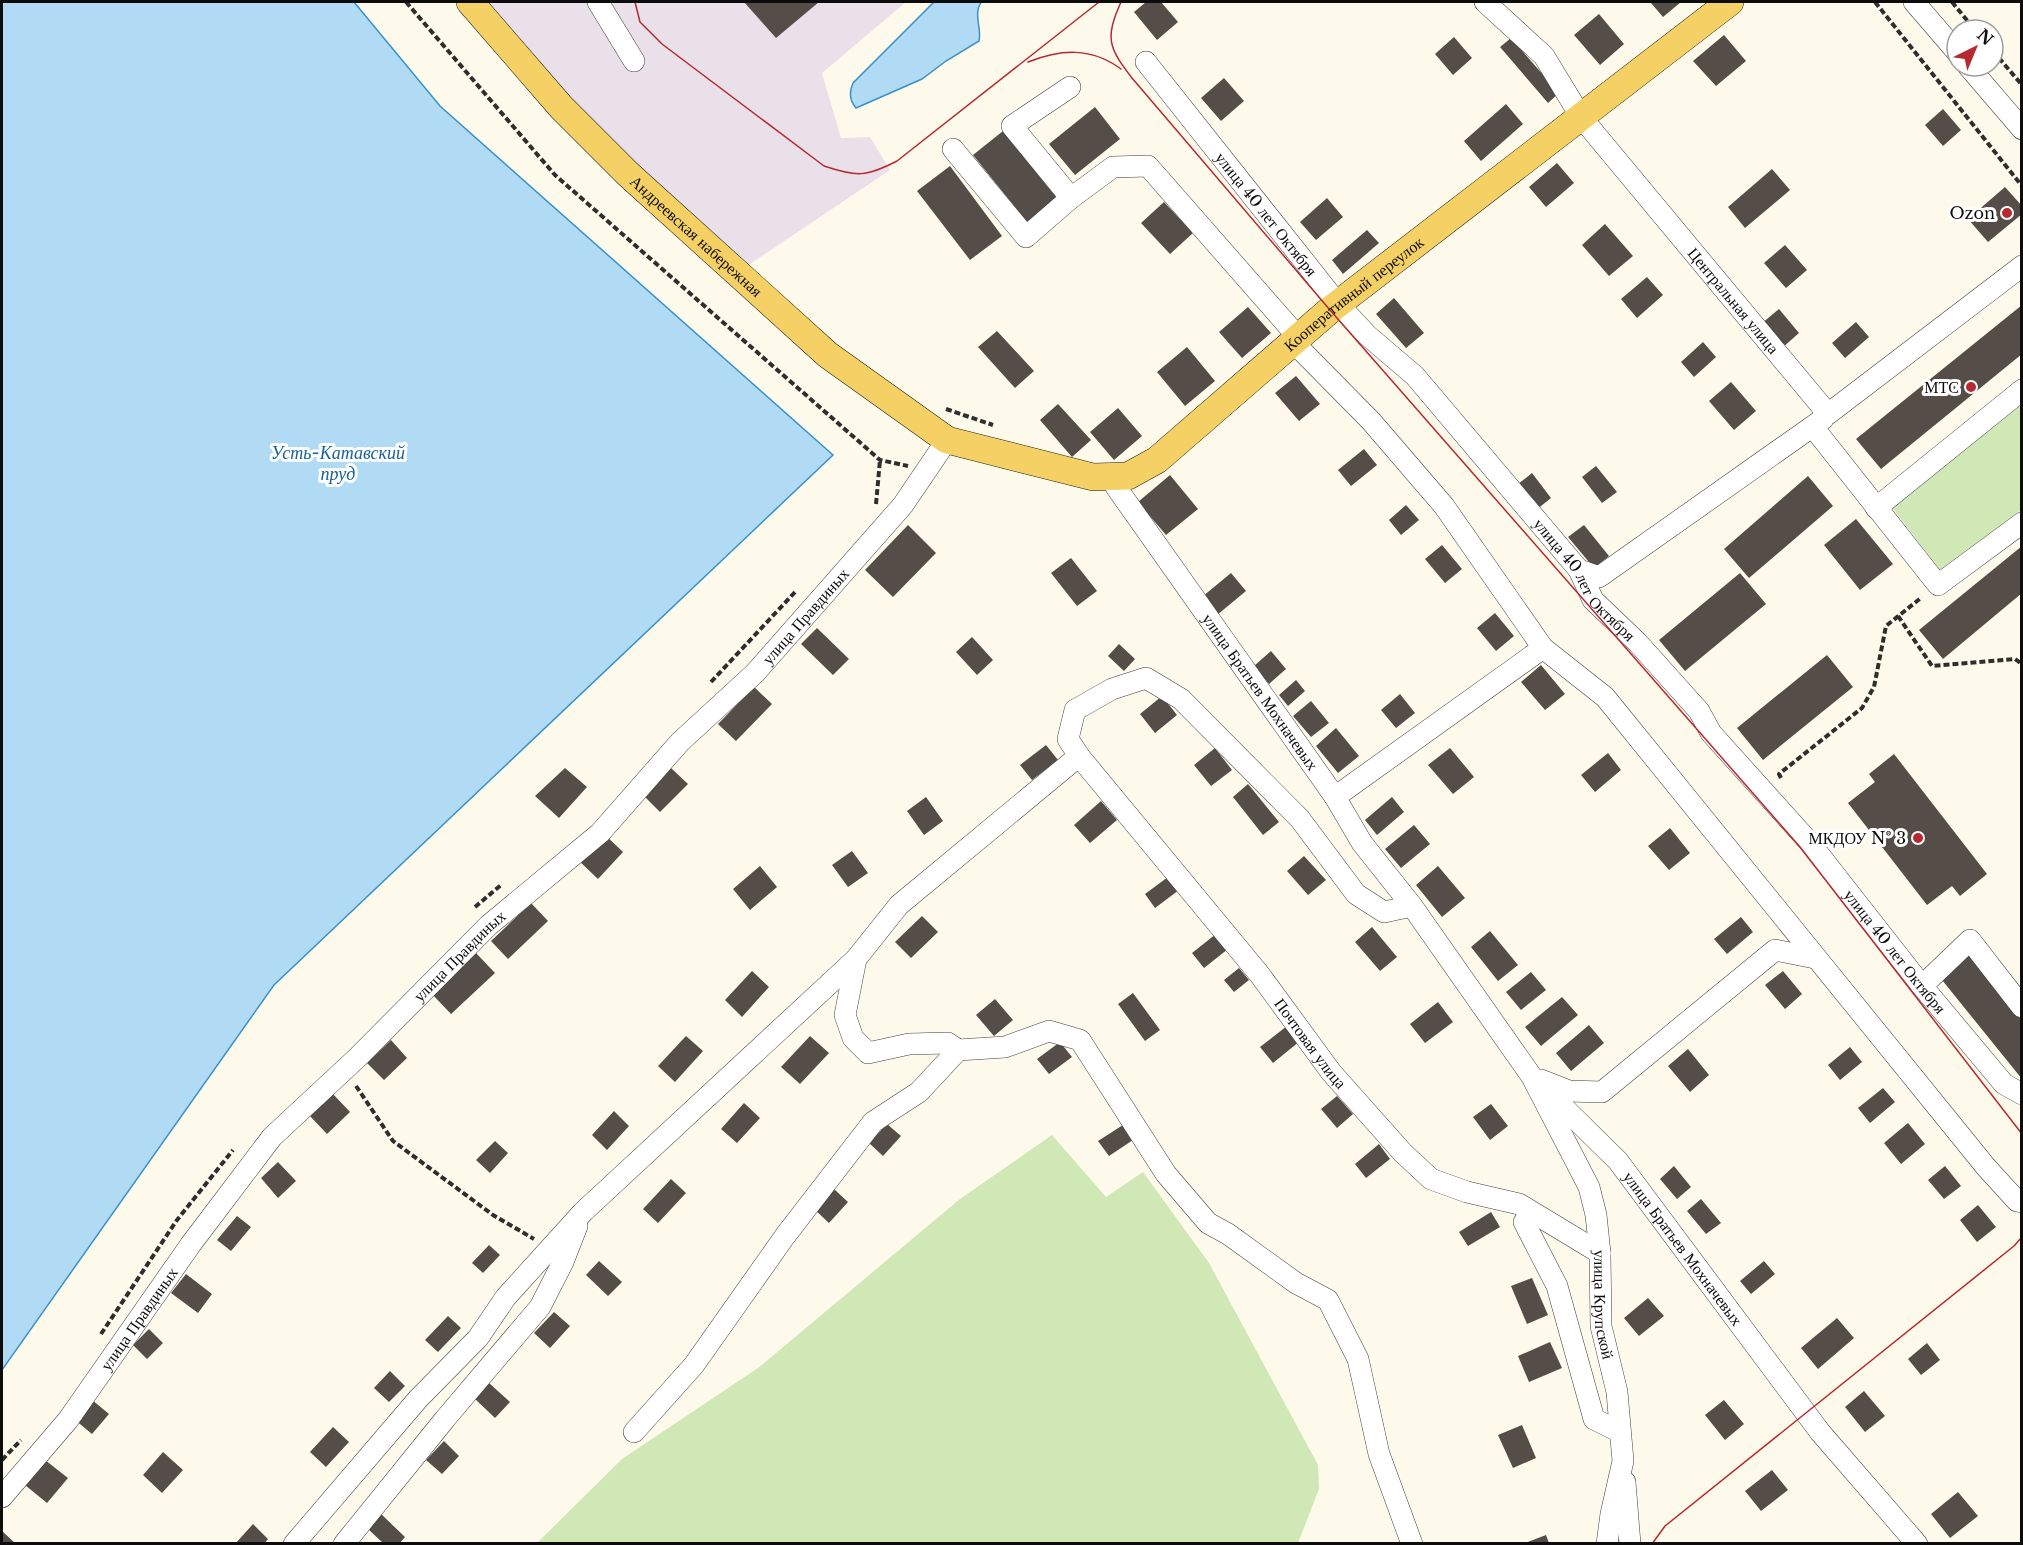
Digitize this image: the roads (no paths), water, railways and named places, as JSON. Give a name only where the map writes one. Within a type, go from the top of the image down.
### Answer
[{"type":"main road","name":"Андреевская набережная","points":[[470,2],[561,106],[628,174],[828,355],[947,440]]},
{"type":"main road","name":"Кооперативный переулок","points":[[947,440],[1093,477],[1128,476],[1157,460],[1338,304],[1730,2]]},
{"type":"street","points":[[598,2],[634,61]]},
{"type":"street","name":"Центральная улица","points":[[1485,2],[1544,56],[1581,117],[1821,421],[1876,508],[1938,585],[2022,523]]},
{"type":"street","points":[[1914,2],[1945,38]]},
{"type":"street","name":"улица 40 лет Октября","points":[[1146,62],[1338,304],[1367,335],[1415,376],[1579,570],[1593,600],[1638,643],[1699,711],[1711,733],[1810,843],[1922,986],[2004,1084],[2022,1094]]},
{"type":"street","points":[[1978,78],[2022,129]]},
{"type":"street","points":[[1070,87],[1012,126],[1071,198]]},
{"type":"street","points":[[953,149],[1026,237],[1071,198],[1113,167],[1148,166],[1301,350],[1371,421],[1444,506],[1543,648],[1605,698],[1986,1167],[2017,1201],[2022,1202]]},
{"type":"street","points":[[1579,570],[1599,577],[1821,421],[2022,266]]},
{"type":"street","points":[[1876,508],[2022,390]]},
{"type":"street","name":"улица Правдиных","points":[[2,1497],[68,1420],[190,1244],[272,1137],[357,1058],[489,925],[600,833],[680,742],[755,674],[903,505],[947,440]]},
{"type":"street","name":"улица Братьев Мохначевых","points":[[1113,476],[1116,487],[1335,797],[1362,843],[1412,906],[1532,1077],[1618,1161],[1820,1432],[1913,1541]]},
{"type":"street","points":[[1335,797],[1543,648]]},
{"type":"street","points":[[294,1544],[418,1399],[478,1338],[507,1297],[583,1212],[856,959],[899,905],[1079,756],[1068,739],[1075,710],[1112,689],[1146,678],[1181,699],[1300,819],[1356,894],[1384,912],[1412,906]]},
{"type":"street","name":"Почтовая улица","points":[[1079,756],[1260,975],[1331,1072],[1402,1153],[1431,1179],[1467,1192],[1519,1204],[1600,1253]]},
{"type":"street","points":[[1922,986],[1970,940],[2022,1007]]},
{"type":"street","points":[[1532,1077],[1569,1091],[1602,1092],[1775,950],[1815,958]]},
{"type":"street","points":[[856,959],[845,1015],[853,1038],[868,1053],[909,1044],[948,1043],[958,1050],[1005,1047],[1049,1031],[1080,1040],[1166,1173],[1208,1223],[1228,1234],[1296,1283],[1328,1300],[1358,1359],[1379,1454],[1412,1544]]},
{"type":"street","points":[[634,1432],[694,1365],[785,1236],[873,1122],[920,1092],[958,1050]]},
{"type":"street","name":"улица Крупской","points":[[1532,1077],[1589,1187],[1596,1215],[1600,1253],[1601,1326],[1617,1392],[1623,1461],[1607,1544]]},
{"type":"street","points":[[344,1544],[445,1419],[540,1308],[563,1263],[583,1212]]},
{"type":"street","points":[[1524,1222],[1557,1286],[1594,1419],[1620,1432]]},
{"type":"street","points":[[1623,1461],[1630,1544]]},
{"type":"water","name":"Усть-Катавский пруд","points":[[2,2],[354,2],[440,106],[833,455],[274,985],[2,1370]]},
{"type":"water","points":[[934,2],[981,2],[978,12],[979,41],[922,79],[856,108],[850,96],[853,83]]},
{"type":"tram line","points":[[635,2],[640,22],[662,44],[824,166],[861,174],[897,161],[1099,2]]},
{"type":"tram line","points":[[1121,2],[1113,25],[1112,42],[1118,58],[1132,78],[1330,310],[1800,847],[2022,1134]]},
{"type":"tram line","points":[[1028,62],[1052,55],[1076,52],[1098,57],[1121,69]]},
{"type":"tram line","points":[[1652,1544],[1665,1526],[2014,1246],[2022,1237]]},
{"type":"place","name":"Ozon","points":[[2007,213]]},
{"type":"place","name":"МТС","points":[[1971,387]]},
{"type":"place","name":"МКДОУ № 3","points":[[1918,838]]}]
